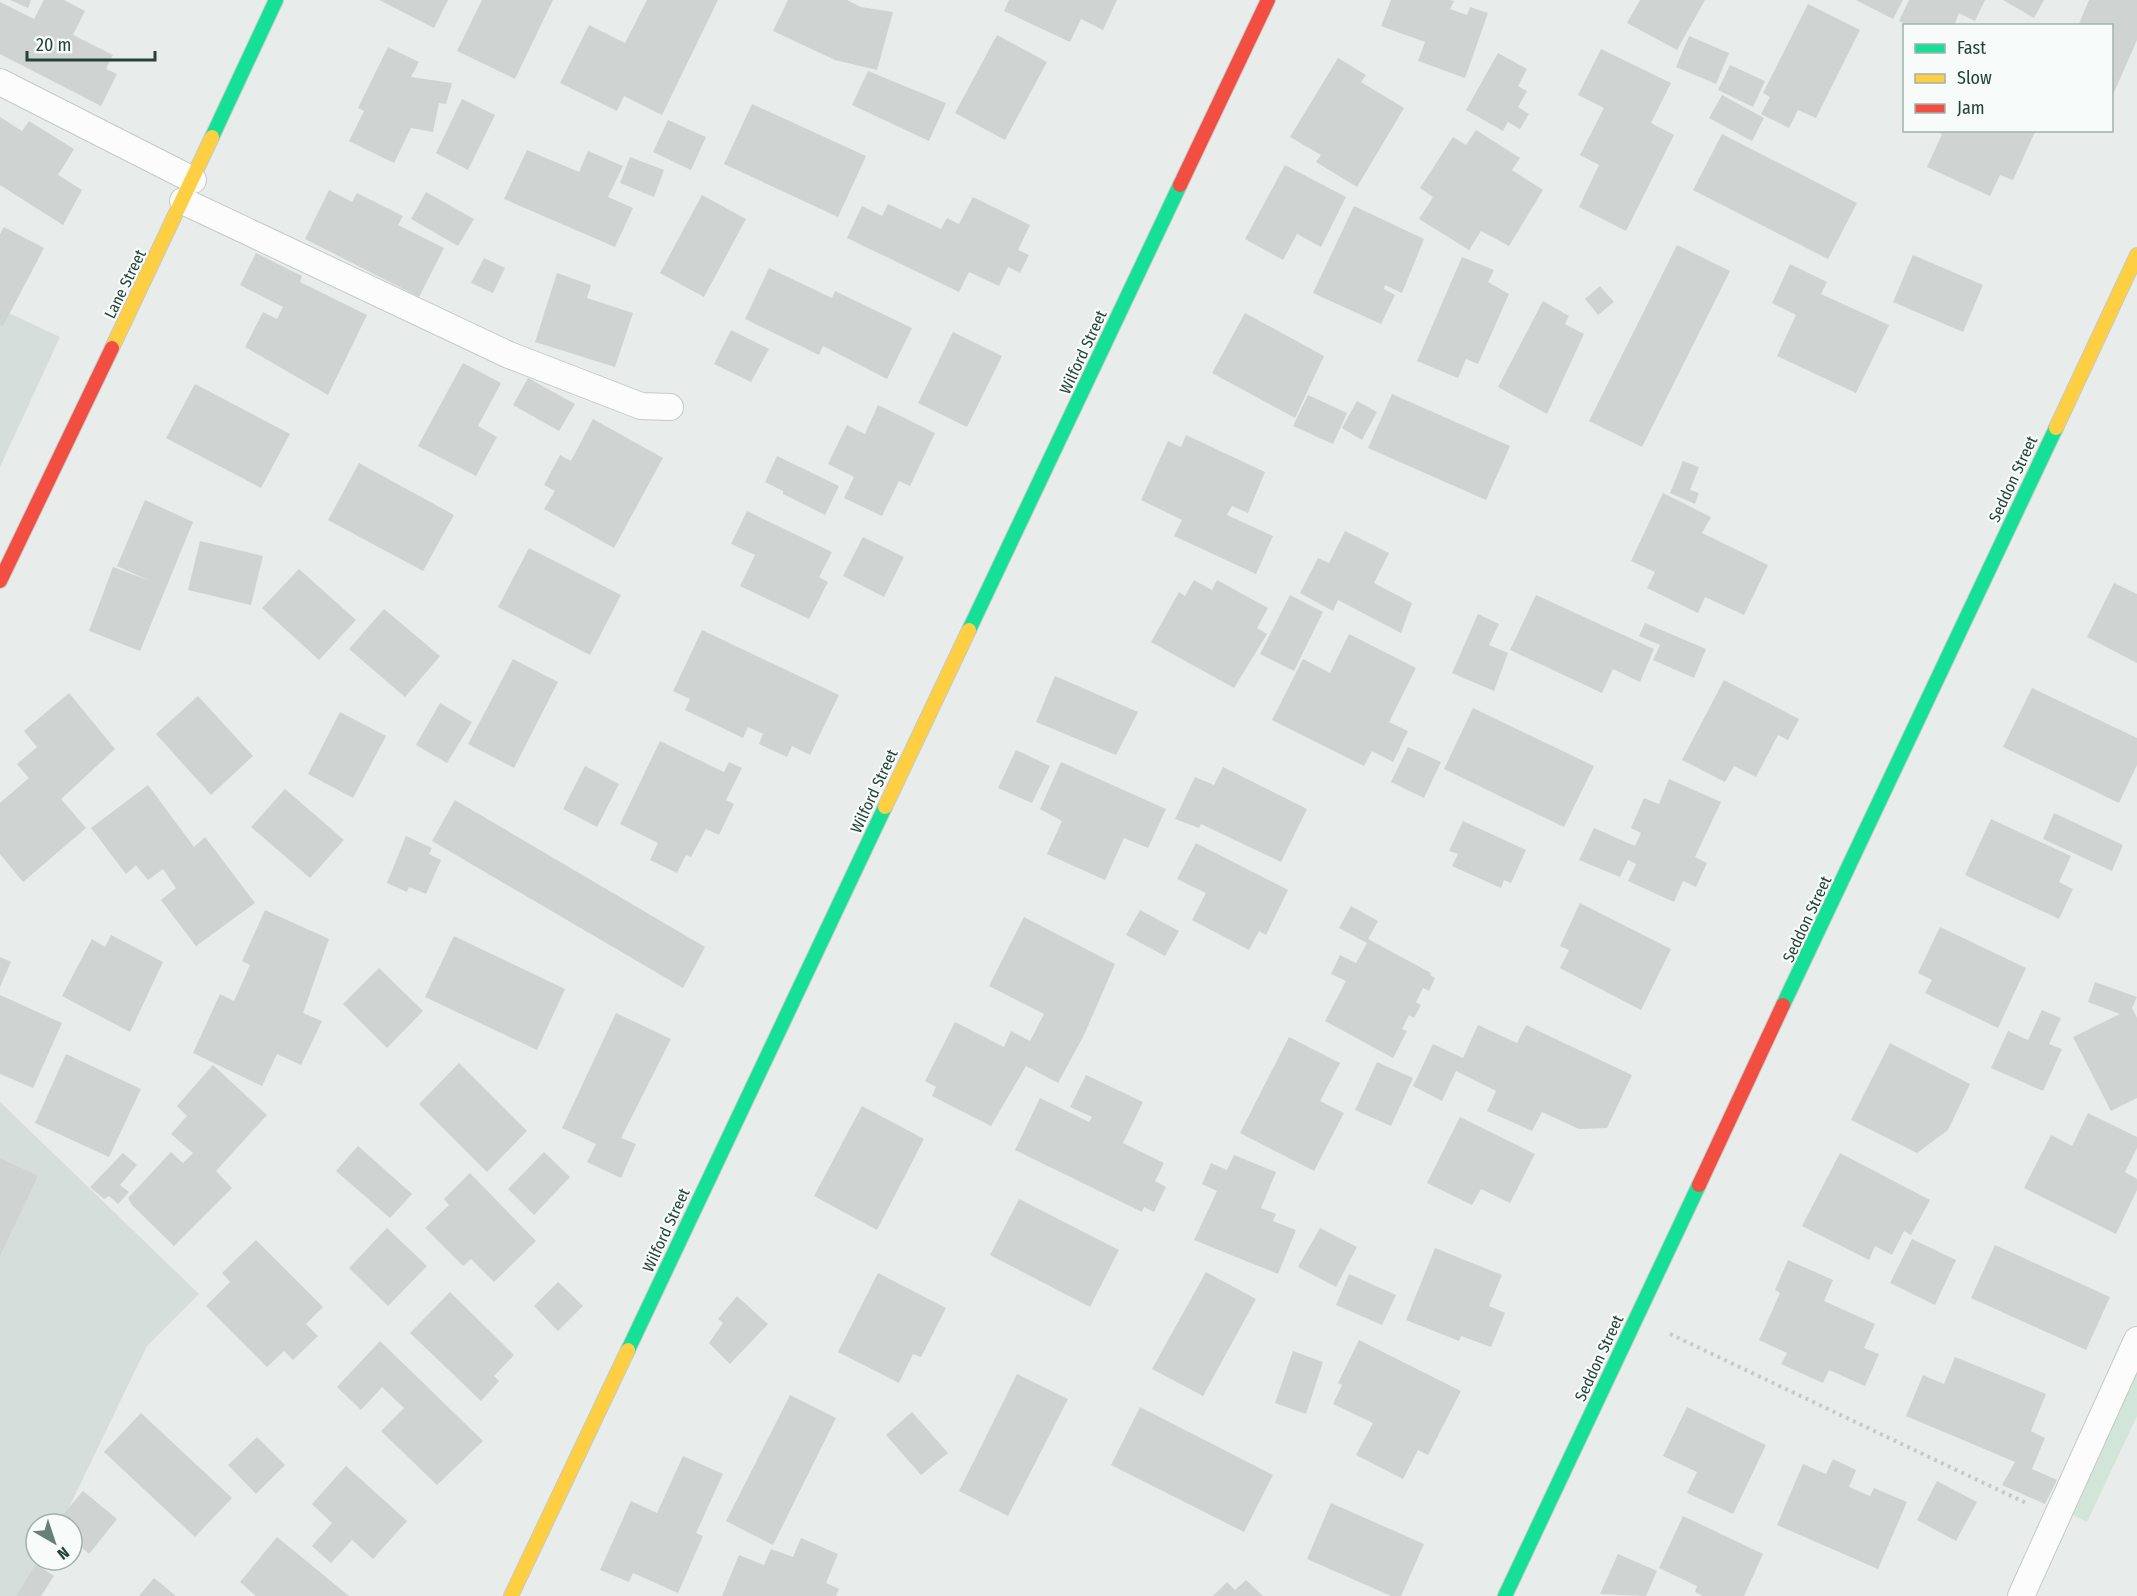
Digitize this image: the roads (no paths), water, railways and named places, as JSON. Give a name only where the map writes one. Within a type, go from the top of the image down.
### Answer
[{"type":"street","name":"Lane Street","points":[[1,577],[188,190],[276,0]]},
{"type":"street","name":"Wilford Street","points":[[511,1596],[1268,0]]},
{"type":"street","name":"Seddon Street","points":[[1505,1596],[2137,255]]},
{"type":"lane","points":[[0,82],[188,190],[509,355],[641,406],[670,407]]},
{"type":"lane","points":[[2021,1596],[2137,1340]]}]
